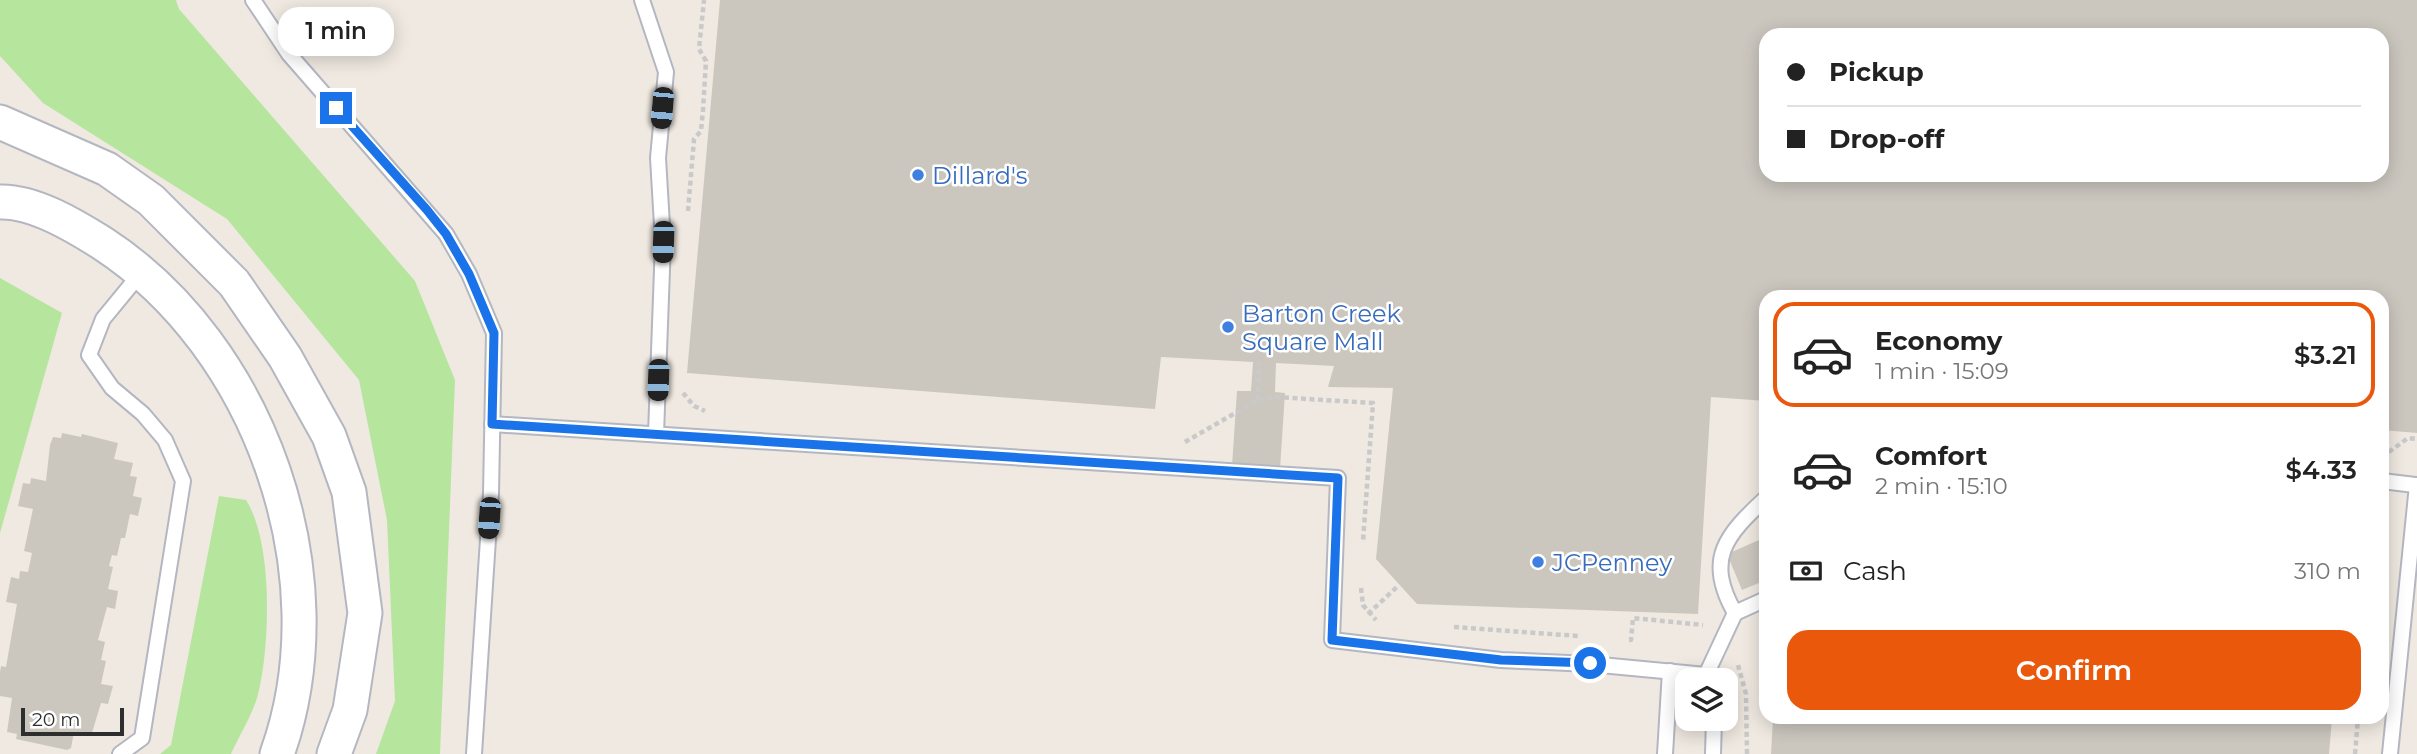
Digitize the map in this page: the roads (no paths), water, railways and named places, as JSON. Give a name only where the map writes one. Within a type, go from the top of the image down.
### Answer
[{"type":"street","points":[[0,122],[107,169],[151,200],[234,283],[285,356],[329,436],[349,492],[365,612],[349,710],[334,754]]},
{"type":"street","points":[[0,202],[64,219],[158,286],[197,331],[239,396],[272,464],[290,528],[300,594],[298,674],[277,754]]},
{"type":"lane","points":[[253,0],[289,54],[433,218],[469,274],[494,333],[491,493],[474,754]]},
{"type":"lane","points":[[642,0],[666,72],[658,158],[663,242],[656,434]]},
{"type":"lane","points":[[120,754],[142,738],[183,481],[165,440],[143,414],[112,388],[89,355],[103,319],[141,273]]},
{"type":"lane","points":[[492,424],[1338,478],[1332,640],[1501,660],[1590,663],[1675,672]]},
{"type":"lane","points":[[2389,482],[2416,485],[2390,754]]},
{"type":"lane","points":[[1735,613],[1725,596],[1720,555],[1733,528],[1759,504]]},
{"type":"lane","points":[[1712,668],[1735,613],[1759,602]]},
{"type":"lane","points":[[1665,754],[1670,671]]},
{"type":"lane","points":[[1713,754],[1714,731]]},
{"type":"place","name":"Dillard's","points":[[918,175]]},
{"type":"place","name":"Barton Creek Square Mall","points":[[1228,327]]},
{"type":"place","name":"JCPenney","points":[[1538,562]]}]
